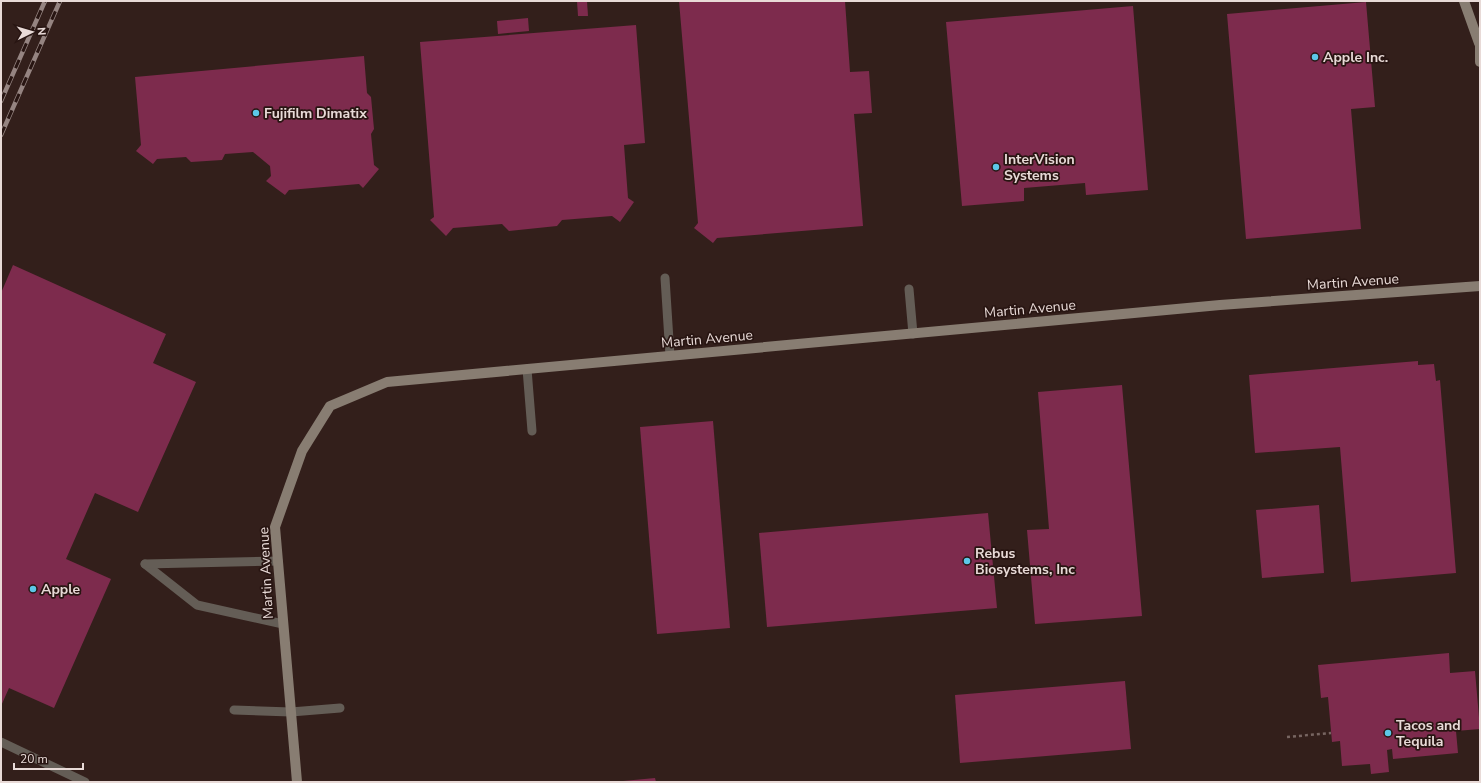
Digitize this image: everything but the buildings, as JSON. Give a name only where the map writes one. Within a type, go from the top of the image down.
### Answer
[{"type":"street","points":[[1464,1],[1479,39],[1480,62]]},
{"type":"street","name":"Martin Avenue","points":[[297,782],[275,527],[302,451],[330,406],[387,382],[1220,305],[1480,286]]},
{"type":"lane","points":[[665,278],[670,356]]},
{"type":"lane","points":[[909,289],[913,334]]},
{"type":"lane","points":[[527,370],[532,430]]},
{"type":"lane","points":[[278,561],[145,564],[197,605],[283,624]]},
{"type":"lane","points":[[234,710],[291,712],[340,708]]},
{"type":"lane","points":[[1,742],[85,782]]},
{"type":"path","points":[[1287,737],[1331,732]]},
{"type":"railway","points":[[1,101],[45,1]]},
{"type":"railway","points":[[1,135],[60,1]]},
{"type":"place","name":"Apple Inc.","points":[[1315,57]]},
{"type":"place","name":"Fujifilm Dimatix","points":[[256,113]]},
{"type":"place","name":"InterVision Systems","points":[[996,167]]},
{"type":"place","name":"Rebus Biosystems, Inc","points":[[967,561]]},
{"type":"place","name":"Apple","points":[[33,589]]},
{"type":"place","name":"Tacos and Tequila","points":[[1388,733]]}]
